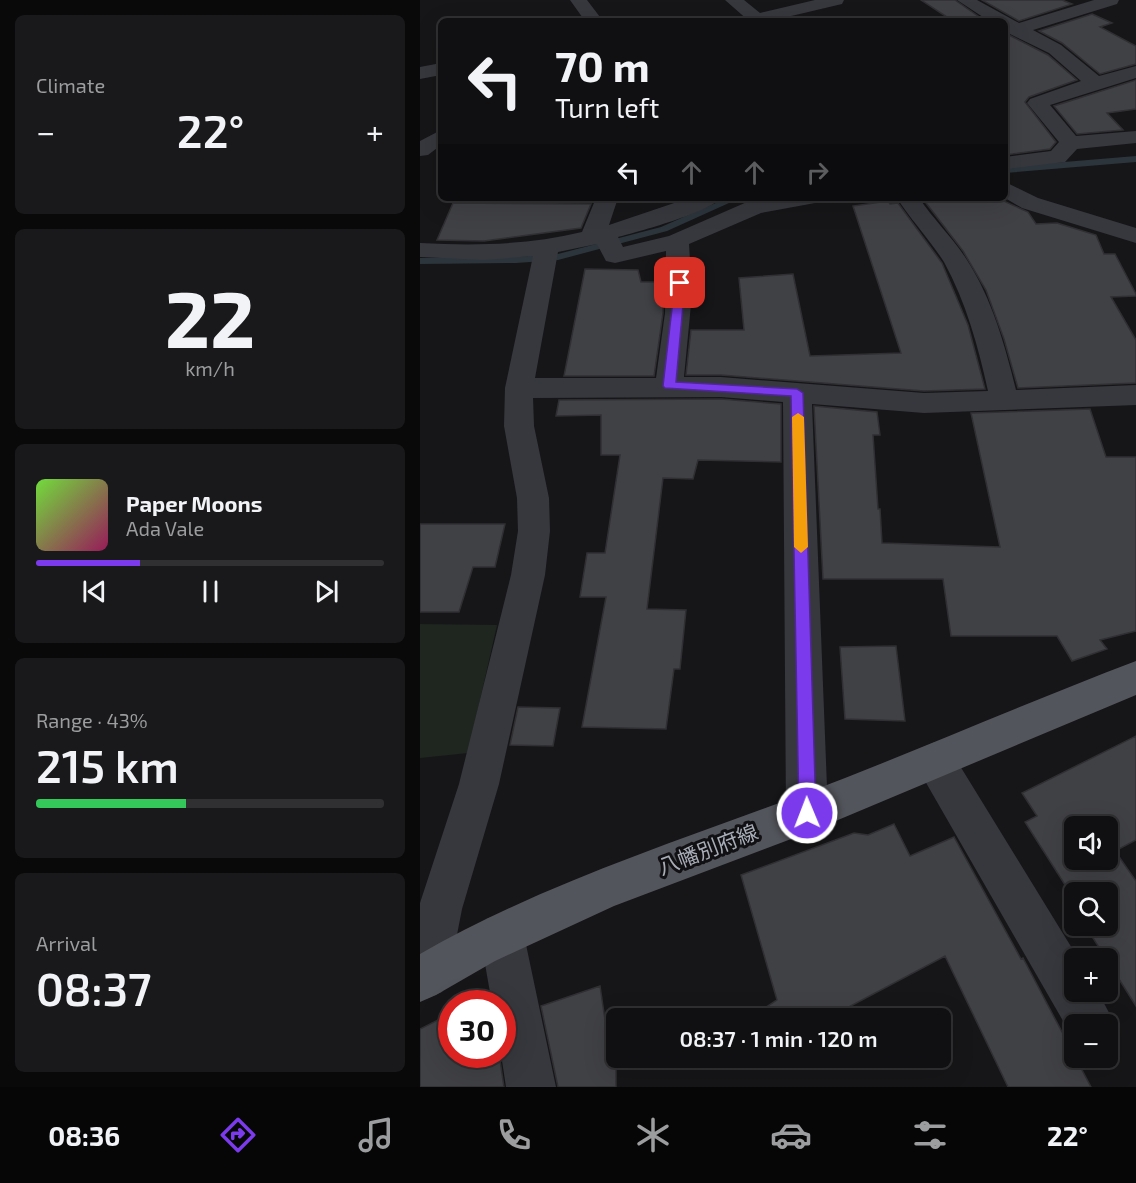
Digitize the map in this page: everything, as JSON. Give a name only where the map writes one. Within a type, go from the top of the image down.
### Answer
[{"type":"main road","name":"八幡別府線","points":[[423,977],[478,945],[606,888],[807,813],[1136,678]]},
{"type":"street","points":[[578,0],[592,18]]},
{"type":"street","points":[[733,0],[756,18]]},
{"type":"street","points":[[766,18],[836,0]]},
{"type":"street","points":[[965,0],[995,18]]},
{"type":"street","points":[[1008,25],[1111,0]]},
{"type":"street","points":[[1008,26],[1055,49],[1095,83]]},
{"type":"street","points":[[420,73],[438,70]]},
{"type":"street","points":[[1071,143],[1037,103],[1136,72]]},
{"type":"street","points":[[1008,163],[1057,157],[1071,143],[1136,137]]},
{"type":"street","points":[[420,150],[438,138]]},
{"type":"street","points":[[1008,191],[1030,202],[1130,235],[1136,260]]},
{"type":"street","points":[[598,236],[607,201]]},
{"type":"street","points":[[420,250],[545,256],[598,236],[664,217],[702,201]]},
{"type":"street","points":[[598,236],[615,256],[677,241],[755,207],[790,201]]},
{"type":"street","points":[[910,201],[925,225],[954,261],[974,301],[988,332],[1004,400]]},
{"type":"street","points":[[669,386],[680,283],[677,241]]},
{"type":"street","points":[[423,977],[440,909],[479,784],[528,575],[534,531],[533,509],[519,426],[519,388],[545,256]]},
{"type":"street","points":[[519,388],[721,387],[924,403],[1136,395]]},
{"type":"street","points":[[797,393],[807,813]]},
{"type":"street","points":[[935,761],[1086,1014]]},
{"type":"street","points":[[502,935],[531,1087]]},
{"type":"shaded area","points":[[420,624],[497,625],[468,753],[420,758]]},
{"type":"building","points":[[921,0],[955,0],[981,18],[948,18]]},
{"type":"building","points":[[982,0],[1062,0],[1072,4],[1019,21]]},
{"type":"building","points":[[1092,14],[1112,23],[1100,27],[1136,46],[1136,64],[1100,74],[1062,43],[1039,31]]},
{"type":"building","points":[[1008,35],[1048,55],[1077,80],[1029,97],[1025,102],[1056,142],[1050,149],[1008,155]]},
{"type":"building","points":[[1136,80],[1136,109],[1107,113],[1123,130],[1077,134],[1054,106]]},
{"type":"building","points":[[888,201],[890,204],[898,203],[942,263],[968,325],[985,389],[924,391],[721,375],[686,375],[691,330],[744,330],[739,278],[793,274],[810,356],[901,353],[853,206]]},
{"type":"building","points":[[925,201],[1004,201],[1028,212],[1036,224],[1057,223],[1096,235],[1104,254],[1115,254],[1136,294],[1136,296],[1111,297],[1136,340],[1136,383],[1018,388],[1004,339],[986,290],[963,251]]},
{"type":"building","points":[[453,203],[591,204],[581,228],[484,241],[437,240]]},
{"type":"building","points":[[585,269],[638,270],[641,282],[663,282],[663,313],[654,376],[564,376]]},
{"type":"building","points":[[721,399],[781,404],[781,462],[698,460],[693,479],[663,478],[647,609],[686,610],[680,669],[674,669],[666,729],[582,727],[606,597],[580,597],[587,553],[605,553],[620,455],[601,455],[601,415],[556,416],[559,400]]},
{"type":"building","points":[[814,406],[877,412],[880,435],[873,435],[882,543],[1000,547],[971,413],[1090,409],[1106,457],[1136,457],[1136,631],[1100,640],[1107,649],[1072,661],[1057,636],[951,636],[943,579],[823,579]]},
{"type":"building","points":[[420,524],[505,524],[495,567],[473,567],[459,612],[420,612]]},
{"type":"building","points":[[896,646],[905,721],[845,719],[840,647]]},
{"type":"building","points":[[518,707],[560,708],[553,746],[510,745]]},
{"type":"building","points":[[1136,736],[1136,840],[1118,849],[1118,816],[1064,816],[1064,870],[1118,870],[1118,855],[1136,881],[1136,1006],[1118,978],[1118,948],[1099,948],[1092,936],[1118,936],[1118,882],[1064,883],[1025,822],[1037,816],[1022,793]]},
{"type":"building","points":[[894,824],[910,856],[954,837],[1064,1036],[1064,1068],[1081,1068],[1091,1087],[1008,1087],[945,956],[847,1008],[765,1008],[777,1000],[741,875],[854,833],[868,835]]},
{"type":"building","points":[[600,986],[606,1027],[606,1068],[616,1068],[616,1087],[558,1087],[541,1006]]},
{"type":"building","points":[[438,1020],[438,1068],[501,1068],[504,1087],[420,1087],[420,1029]]},
{"type":"waterway","points":[[1008,170],[1136,159]]},
{"type":"waterway","points":[[420,261],[558,257],[664,229],[728,201]]},
{"type":"slow traffic","points":[[798,417],[801,547]]},
{"type":"route","points":[[680,283],[669,386],[721,387],[797,393],[807,813]]}]
